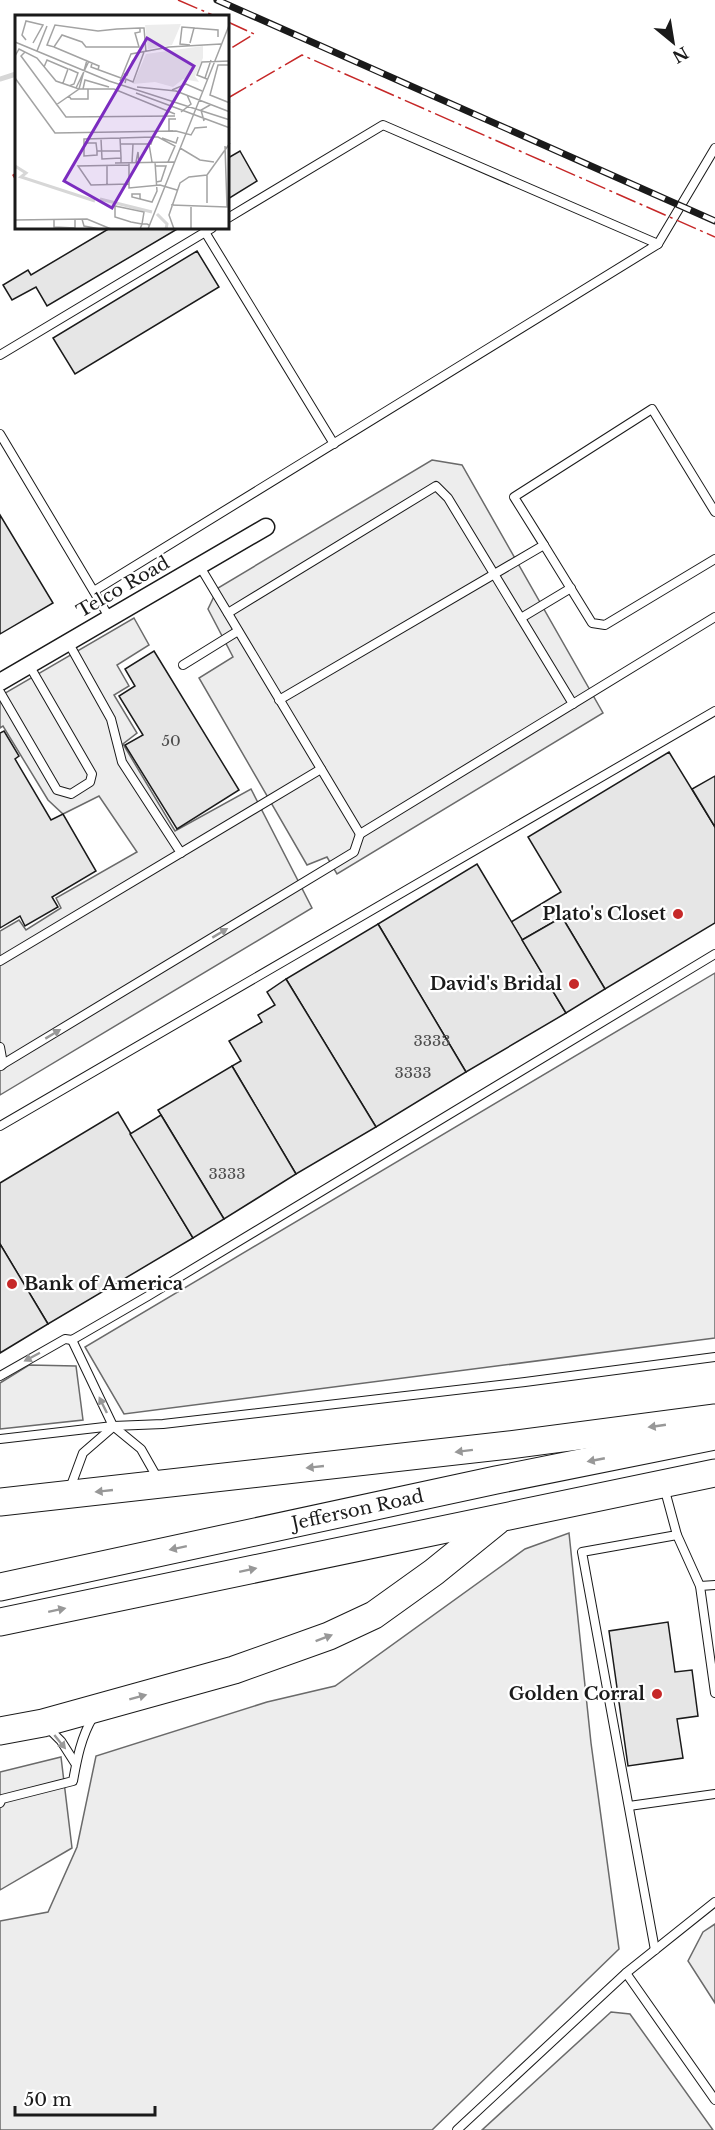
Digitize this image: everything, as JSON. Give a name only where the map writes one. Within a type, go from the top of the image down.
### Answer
[{"type":"main road","points":[[0,1502],[509,1445],[715,1418]]},
{"type":"main road","name":"Jefferson Road","points":[[0,1587],[496,1480],[715,1436]]},
{"type":"main road","name":"Jefferson Road","points":[[0,1622],[715,1473]]},
{"type":"main road","points":[[0,1731],[43,1723],[234,1671],[329,1636],[383,1609],[434,1572],[503,1516]]},
{"type":"street","name":"Telco Road","points":[[0,682],[266,527]]},
{"type":"lane","points":[[230,217],[383,125],[658,244]]},
{"type":"lane","points":[[94,591],[658,244],[715,148]]},
{"type":"lane","points":[[0,355],[208,230],[334,444]]},
{"type":"lane","points":[[715,512],[652,409],[514,497],[592,623],[605,625],[715,559]]},
{"type":"lane","points":[[0,434],[109,617]]},
{"type":"lane","points":[[228,613],[436,486],[448,498],[573,704]]},
{"type":"lane","points":[[279,700],[544,545]]},
{"type":"lane","points":[[199,565],[360,834]]},
{"type":"lane","points":[[521,618],[571,588]]},
{"type":"lane","points":[[0,1047],[2,1065],[354,852],[360,834],[715,617]]},
{"type":"lane","points":[[183,665],[238,632]]},
{"type":"lane","points":[[68,642],[111,719],[122,762],[181,853]]},
{"type":"lane","points":[[0,692],[57,790],[71,794],[90,782],[92,774],[28,665]]},
{"type":"lane","points":[[0,1126],[715,711]]},
{"type":"lane","points":[[0,961],[321,770]]},
{"type":"lane","points":[[0,1376],[68,1340],[715,954]]},
{"type":"lane","points":[[68,1340],[113,1426],[141,1449],[162,1485]]},
{"type":"lane","points":[[0,1439],[113,1426],[163,1424],[715,1357]]},
{"type":"lane","points":[[67,1495],[83,1453],[113,1426]]},
{"type":"lane","points":[[663,1484],[677,1535],[700,1586],[715,1692]]},
{"type":"lane","points":[[655,1950],[582,1552],[677,1535]]},
{"type":"lane","points":[[700,1586],[715,1585]]},
{"type":"lane","points":[[0,1803],[2,1799],[73,1781],[75,1763],[83,1735],[98,1708]]},
{"type":"lane","points":[[43,1723],[61,1742],[75,1763]]},
{"type":"lane","points":[[628,1806],[715,1794]]},
{"type":"lane","points":[[457,2130],[626,1973],[715,1902]]},
{"type":"lane","points":[[626,1973],[715,2100]]},
{"type":"shaded area","points":[[432,460],[462,465],[603,713],[337,874],[327,857],[307,865],[199,678],[233,657],[208,609],[218,588]]},
{"type":"shaded area","points":[[134,618],[149,645],[117,665],[129,686],[114,695],[137,733],[123,744],[175,831],[251,789],[312,908],[0,1095],[0,931],[19,920],[26,930],[61,908],[56,898],[137,852],[99,796],[63,814],[48,800],[3,726],[0,728],[0,696]]},
{"type":"shaded area","points":[[715,973],[715,1338],[124,1414],[85,1347]]},
{"type":"shaded area","points":[[29,1365],[76,1366],[83,1420],[0,1429],[0,1383]]},
{"type":"shaded area","points":[[569,1533],[591,1743],[619,1949],[432,2130],[0,2130],[0,1921],[48,1912],[77,1847],[96,1756],[267,1702],[335,1686],[525,1549]]},
{"type":"shaded area","points":[[61,1757],[72,1848],[0,1890],[0,1772]]},
{"type":"shaded area","points":[[715,1924],[715,2003],[688,1961],[703,1932]]},
{"type":"shaded area","points":[[611,2012],[630,2014],[713,2130],[482,2130]]},
{"type":"building","points":[[240,151],[257,181],[230,198],[230,157]]},
{"type":"building","points":[[107,230],[176,230],[47,306],[36,287],[12,300],[3,285],[28,270],[31,275]]},
{"type":"building","points":[[197,251],[219,287],[75,374],[53,338]]},
{"type":"building","points":[[0,515],[53,603],[0,634]]},
{"type":"building","points":[[154,651],[239,790],[177,829],[125,745],[143,735],[119,696],[135,686],[125,669]]},
{"type":"building","points":[[4,731],[19,756],[15,759],[51,820],[63,814],[96,871],[52,897],[58,907],[25,926],[20,916],[0,928],[0,733]]},
{"type":"building","points":[[669,752],[715,827],[715,923],[605,989],[562,917],[522,940],[511,922],[561,892],[528,837]]},
{"type":"building","points":[[715,776],[715,827],[692,789]]},
{"type":"building","points":[[477,864],[566,1013],[466,1072],[378,924]]},
{"type":"building","points":[[562,917],[605,989],[566,1013],[522,940]]},
{"type":"building","points":[[378,924],[466,1072],[376,1127],[286,979]]},
{"type":"building","points":[[286,979],[376,1127],[296,1174],[232,1066],[241,1061],[229,1041],[262,1022],[258,1015],[275,1005],[267,992]]},
{"type":"building","points":[[232,1066],[296,1174],[224,1219],[158,1110]]},
{"type":"building","points":[[118,1112],[193,1238],[48,1324],[0,1244],[0,1183]]},
{"type":"building","points":[[161,1115],[224,1219],[193,1238],[130,1134]]},
{"type":"building","name":"Bank of America","points":[[0,1244],[48,1324],[0,1353]]},
{"type":"building","name":"Golden Corral","points":[[668,1622],[675,1672],[692,1670],[698,1716],[677,1719],[683,1758],[628,1766],[609,1631]]},
{"type":"waterway","points":[[0,79],[15,74]]},
{"type":"railway","points":[[217,0],[715,221]]},
{"type":"power","points":[[178,0],[213,15]]},
{"type":"power","points":[[230,23],[254,34],[230,49]]},
{"type":"power","points":[[230,97],[302,55],[715,237]]},
{"type":"power","points":[[15,174],[13,175],[15,178]]},
{"type":"place","name":"Plato's Closet","points":[[678,914]]},
{"type":"place","name":"David's Bridal","points":[[574,984]]},
{"type":"place","name":"Bank of America","points":[[12,1284]]},
{"type":"place","name":"Golden Corral","points":[[657,1694]]}]
